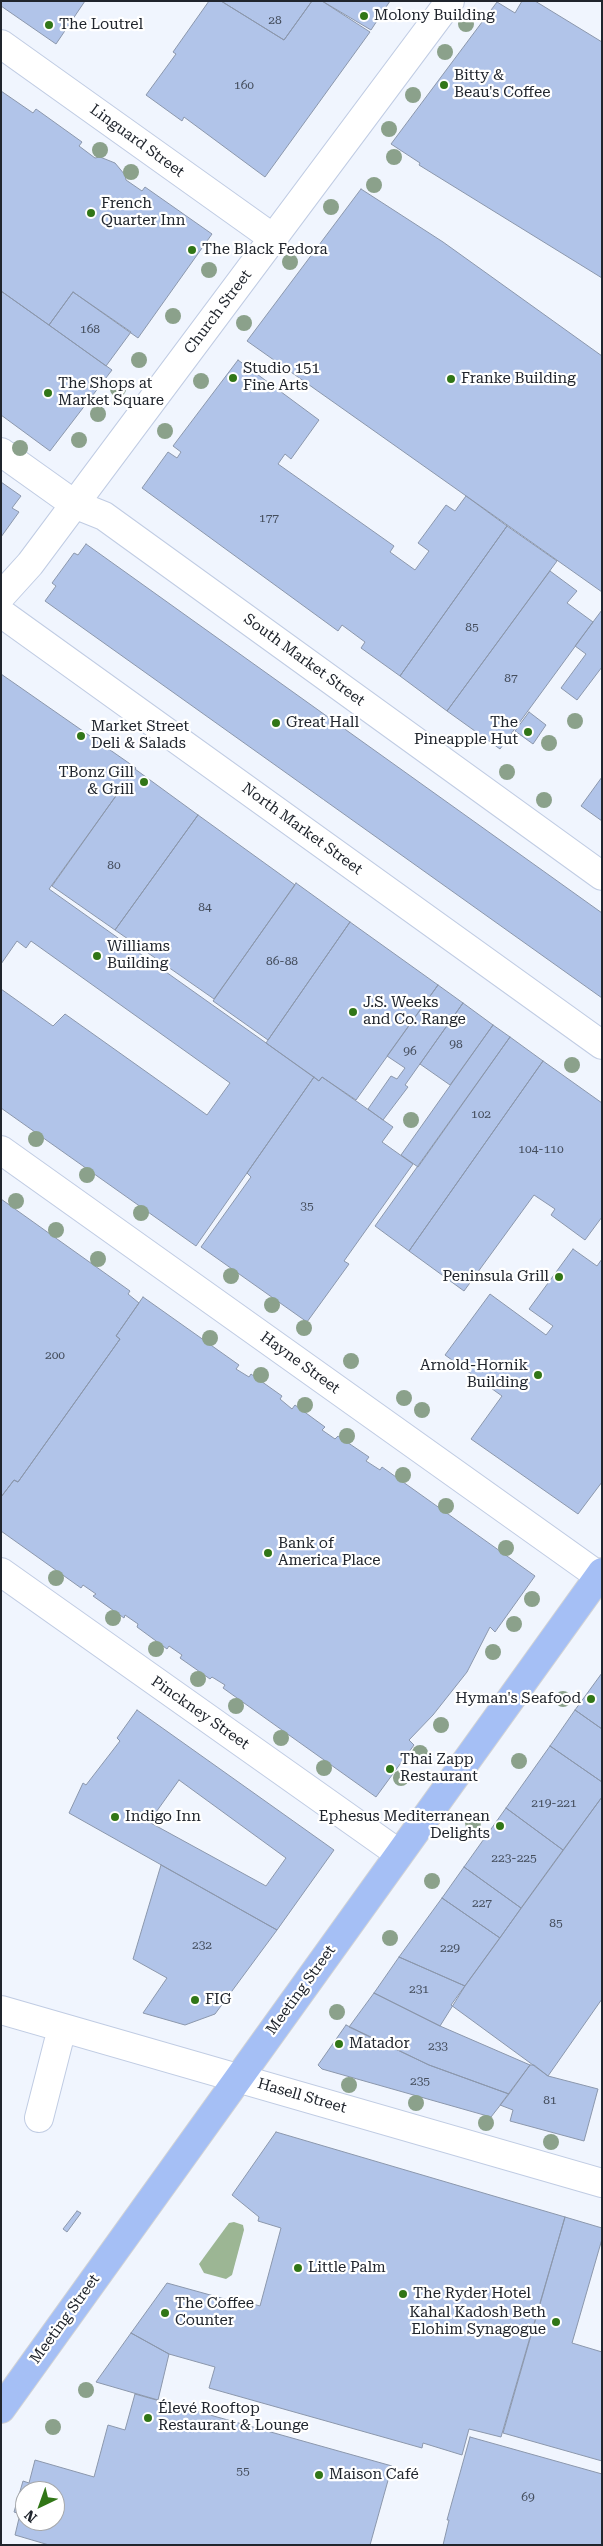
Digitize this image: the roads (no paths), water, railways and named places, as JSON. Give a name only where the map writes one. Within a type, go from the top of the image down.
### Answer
[{"type":"main road","name":"Meeting Street","points":[[1,2408],[600,1574]]},
{"type":"street","name":"Church Street","points":[[1,596],[24,571],[450,1]]},
{"type":"street","name":"Linguard Street","points":[[1,44],[273,238]]},
{"type":"street","name":"South Market Street","points":[[1,452],[74,504],[104,516],[602,876]]},
{"type":"street","name":"North Market Street","points":[[1,613],[602,1045]]},
{"type":"street","name":"Hayne Street","points":[[1,1150],[600,1574]]},
{"type":"street","name":"Pinckney Street","points":[[1,1572],[398,1853]]},
{"type":"street","name":"Hasell Street","points":[[1,2010],[601,2180]]},
{"type":"street","points":[[39,2118],[62,2028]]},
{"type":"place","name":"Molony Building","points":[[364,16]]},
{"type":"place","name":"The Loutrel","points":[[49,25]]},
{"type":"place","name":"Bitty & Beau's Coffee","points":[[444,85]]},
{"type":"place","name":"French Quarter Inn","points":[[91,213]]},
{"type":"place","name":"The Black Fedora","points":[[192,250]]},
{"type":"place","name":"Studio 151 Fine Arts","points":[[233,378]]},
{"type":"place","name":"Franke Building","points":[[451,379]]},
{"type":"place","name":"The Shops at Market Square","points":[[48,393]]},
{"type":"place","name":"Great Hall","points":[[276,723]]},
{"type":"place","name":"The Pineapple Hut","points":[[528,732]]},
{"type":"place","name":"Market Street Deli & Salads","points":[[81,736]]},
{"type":"place","name":"TBonz Gill & Grill","points":[[144,782]]},
{"type":"place","name":"Williams Building","points":[[97,956]]},
{"type":"place","name":"J.S. Weeks and Co. Range","points":[[353,1012]]},
{"type":"place","name":"Peninsula Grill","points":[[559,1277]]},
{"type":"place","name":"Arnold-Hornik Building","points":[[538,1375]]},
{"type":"place","name":"Bank of America Place","points":[[268,1553]]},
{"type":"place","name":"Hyman's Seafood","points":[[591,1699]]},
{"type":"place","name":"Thai Zapp Restaurant","points":[[390,1769]]},
{"type":"place","name":"Indigo Inn","points":[[115,1817]]},
{"type":"place","name":"Ephesus Mediterranean Delights","points":[[500,1826]]},
{"type":"place","name":"FIG","points":[[195,2000]]},
{"type":"place","name":"Matador","points":[[339,2044]]},
{"type":"place","name":"Little Palm","points":[[298,2268]]},
{"type":"place","name":"The Ryder Hotel","points":[[403,2294]]},
{"type":"place","name":"The Coffee Counter","points":[[165,2313]]},
{"type":"place","name":"Kahal Kadosh Beth Elohim Synagogue","points":[[556,2322]]},
{"type":"place","name":"Élevé Rooftop Restaurant & Lounge","points":[[148,2418]]},
{"type":"place","name":"Maison Café","points":[[319,2475]]}]
